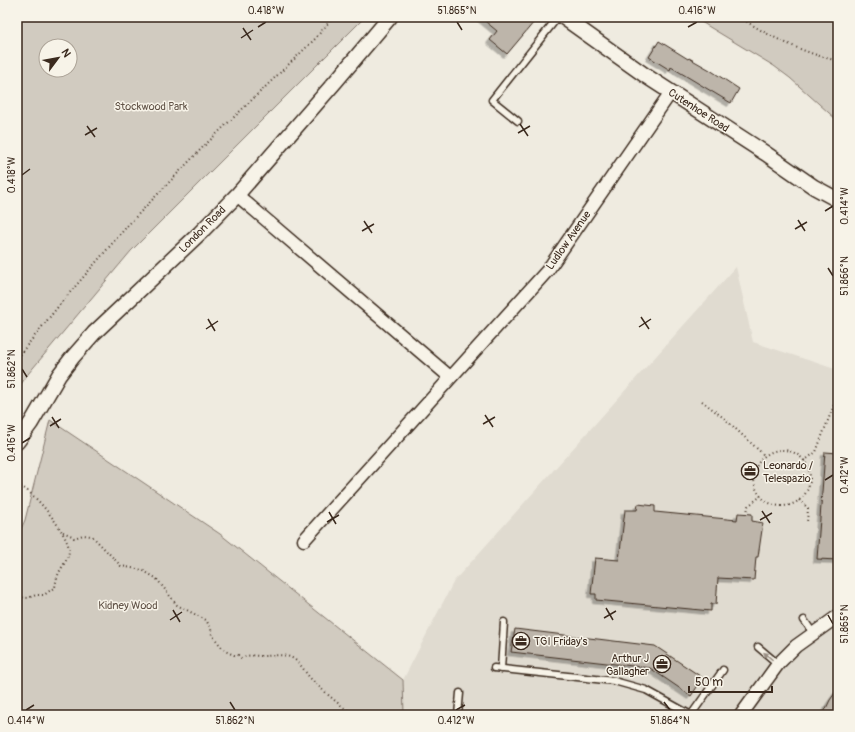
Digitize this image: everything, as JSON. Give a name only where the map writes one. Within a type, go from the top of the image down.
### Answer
[{"type":"street","name":"London Road","points":[[17,442],[59,375],[72,358],[94,333],[200,233],[236,195],[390,17]]},
{"type":"street","name":"Cutenhoe Road","points":[[563,17],[646,76],[765,153],[814,187],[838,200]]},
{"type":"street","name":"Ludlow Avenue","points":[[304,540],[547,271],[671,92]]},
{"type":"street","points":[[236,195],[450,377]]},
{"type":"street","points":[[742,715],[778,664],[796,646],[838,616]]},
{"type":"lane","points":[[518,121],[492,100],[558,17]]},
{"type":"lane","points":[[804,620],[813,633]]},
{"type":"lane","points":[[501,669],[504,622]]},
{"type":"lane","points":[[758,647],[778,664]]},
{"type":"lane","points":[[494,668],[614,681],[646,690],[691,715],[723,670]]},
{"type":"lane","points":[[458,715],[460,693]]},
{"type":"path","points":[[17,358],[61,303],[130,224],[209,140],[315,39],[334,17]]},
{"type":"path","points":[[740,17],[771,35],[811,53],[838,61]]},
{"type":"path","points":[[702,401],[725,419],[765,456]]},
{"type":"path","points":[[804,461],[816,452],[835,402]]},
{"type":"path","points":[[785,450],[798,454],[804,461],[808,468],[810,477],[809,486],[805,494],[799,500],[784,506],[775,505],[768,502],[756,489],[754,480],[755,471],[759,462],[765,456],[772,452],[785,450]]},
{"type":"path","points":[[17,485],[26,489],[36,499],[63,532],[67,540],[69,551],[58,575],[55,587],[44,595],[36,595],[28,598],[17,596]]},
{"type":"path","points":[[747,514],[748,506],[761,496]]},
{"type":"path","points":[[799,500],[808,508],[807,523]]},
{"type":"path","points":[[63,532],[74,538],[83,535],[92,536],[121,566],[142,570],[156,578],[177,605],[206,620],[211,629],[212,635],[225,651],[238,655],[241,658],[246,655],[288,656],[301,665],[313,681],[355,715]]},
{"type":"shaded area","points":[[736,267],[753,342],[838,370],[838,715],[404,715],[403,680],[454,581]]},
{"type":"green space","name":"Stockwood Park","points":[[17,17],[365,17],[131,251],[28,374],[17,390]]},
{"type":"green space","points":[[693,17],[838,17],[838,121],[790,78],[774,66]]},
{"type":"green space","name":"Kidney Wood","points":[[50,420],[220,534],[403,680],[404,715],[17,715],[17,538],[25,520]]},
{"type":"building","points":[[480,17],[528,17],[534,22],[507,54],[490,40],[497,31]]},
{"type":"building","points":[[659,41],[688,59],[689,58],[710,70],[739,89],[731,103],[671,67],[670,70],[649,57]]},
{"type":"building","points":[[825,452],[838,453],[838,560],[817,559]]},
{"type":"building","points":[[638,504],[655,506],[655,512],[737,520],[738,513],[752,514],[752,521],[763,523],[758,557],[756,557],[754,580],[718,578],[716,604],[711,604],[711,611],[596,600],[596,594],[591,594],[595,558],[619,560],[625,510],[637,510]]},
{"type":"building","points":[[515,629],[655,646],[703,678],[691,696],[650,668],[511,652]]},
{"type":"building","points":[[838,689],[838,715],[823,715],[830,700]]},
{"type":"place","name":"Leonardo / Telespazio","points":[[750,471]]},
{"type":"place","name":"TGI Friday's","points":[[521,641]]},
{"type":"place","name":"Arthur J Gallagher","points":[[662,664]]}]
